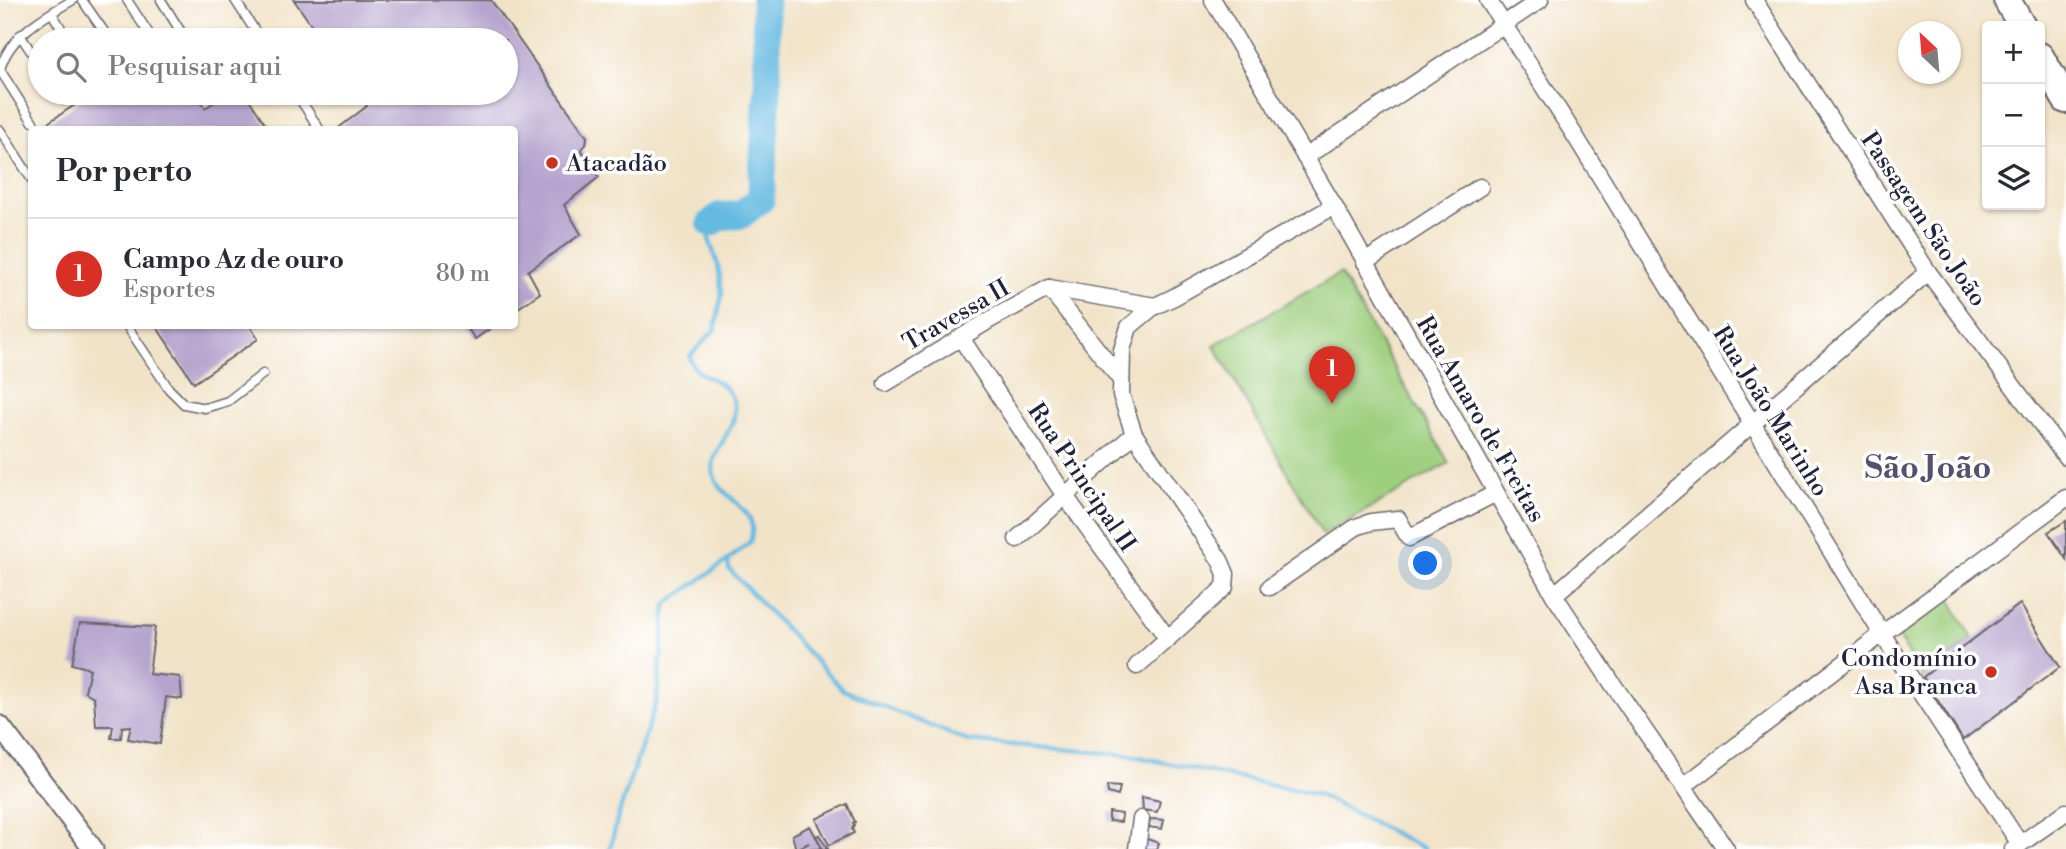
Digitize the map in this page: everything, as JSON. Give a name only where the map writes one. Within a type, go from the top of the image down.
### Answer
[{"type":"highway","points":[[2007,0],[2019,21]]},
{"type":"highway","points":[[2045,64],[2066,100]]},
{"type":"street","name":"Rua Amaro de Freitas","points":[[1213,0],[1334,206],[1554,595],[1726,849]]},
{"type":"street","name":"Rua João Marinho","points":[[1488,0],[2016,846]]},
{"type":"street","points":[[1305,157],[1540,0]]},
{"type":"street","name":"Passagem São João","points":[[1754,0],[1928,272],[2066,457]]},
{"type":"street","points":[[1365,262],[1480,187]]},
{"type":"street","points":[[1137,666],[1225,587],[1226,574],[1220,561],[1134,434],[1121,395],[1122,350],[1129,327],[1155,306],[1334,206]]},
{"type":"street","points":[[1554,595],[1928,272]]},
{"type":"street","points":[[1049,288],[1155,306]]},
{"type":"street","points":[[1049,288],[1121,380]]},
{"type":"street","name":"Travessa II","points":[[886,383],[1049,288]]},
{"type":"street","name":"Rua Principal II","points":[[961,338],[1065,496],[1168,639]]},
{"type":"street","points":[[1017,539],[1134,434]]},
{"type":"street","points":[[1269,587],[1356,527],[1371,522],[1398,519],[1409,538],[1496,493]]},
{"type":"street","points":[[1684,786],[1882,634],[2066,498]]},
{"type":"street","points":[[0,726],[93,849]]},
{"type":"street","points":[[2016,846],[2066,812]]},
{"type":"street","points":[[1137,849],[1141,819]]},
{"type":"lane","points":[[30,28],[63,2],[74,0]]},
{"type":"lane","points":[[82,0],[102,28]]},
{"type":"lane","points":[[127,0],[145,28]]},
{"type":"lane","points":[[161,0],[178,28]]},
{"type":"lane","points":[[235,0],[253,28]]},
{"type":"lane","points":[[52,13],[61,28]]},
{"type":"lane","points":[[28,30],[20,35],[2,60],[0,70],[33,122]]},
{"type":"lane","points":[[20,35],[28,47]]},
{"type":"lane","points":[[304,105],[317,126]]},
{"type":"lane","points":[[0,130],[28,174]]},
{"type":"lane","points":[[129,329],[169,389],[184,404],[205,408],[228,401],[262,374]]},
{"type":"green space","points":[[1340,273],[1449,463],[1323,535],[1214,345]]},
{"type":"green space","points":[[1948,595],[1972,639],[1923,677],[1896,633]]},
{"type":"building","name":"Atacadão","points":[[294,0],[491,0],[511,28],[314,28]]},
{"type":"building","name":"Atacadão","points":[[518,39],[587,137],[586,145],[581,149],[599,177],[564,205],[581,234],[528,271],[540,293],[518,308],[518,126],[341,126],[367,106],[518,105]]},
{"type":"building","points":[[75,105],[203,105],[205,108],[210,105],[253,105],[266,126],[43,126]]},
{"type":"building","points":[[158,329],[252,329],[258,339],[194,383]]},
{"type":"building","points":[[468,329],[490,329],[475,339]]},
{"type":"building","points":[[2066,521],[2066,559],[2048,532]]},
{"type":"building","name":"Condomínio Asa Branca","points":[[2020,604],[2060,667],[1963,740],[1923,677]]},
{"type":"building","points":[[80,623],[155,627],[149,674],[180,677],[182,699],[166,697],[160,744],[128,739],[131,726],[122,727],[121,738],[111,738],[113,726],[96,726],[94,697],[85,692],[90,669],[72,664]]},
{"type":"building","points":[[1107,786],[1120,787],[1118,796],[1108,793]]},
{"type":"building","points":[[1142,797],[1160,801],[1157,812],[1143,810]]},
{"type":"building","points":[[847,804],[855,822],[852,829],[854,833],[829,845],[816,819]]},
{"type":"building","points":[[1109,812],[1122,814],[1121,822],[1109,821]]},
{"type":"building","points":[[1151,819],[1164,820],[1162,829],[1148,827]]},
{"type":"building","points":[[810,826],[821,846],[816,836],[819,835],[828,849],[799,849],[809,843],[796,849],[792,835]]},
{"type":"building","points":[[1144,838],[1159,843],[1157,849],[1143,849]]},
{"type":"waterway","points":[[711,223],[720,216],[741,215],[761,199],[768,82],[765,0]]},
{"type":"waterway","points":[[711,223],[709,239],[718,265],[722,294],[715,329],[690,356],[696,370],[725,387],[734,405],[732,424],[717,452],[713,470],[719,485],[749,518],[752,530],[750,542],[728,560],[729,569],[843,690],[968,741],[1129,755],[1319,795],[1425,849]]},
{"type":"waterway","points":[[610,849],[618,816],[657,700],[666,604],[728,560]]},
{"type":"place","name":"Atacadão","points":[[552,163]]},
{"type":"place","name":"Campo Az de ouro","points":[[1332,404]]},
{"type":"place","name":"Condomínio Asa Branca","points":[[1991,672]]},
{"type":"district","name":"São João","points":[[1928,467]]}]
